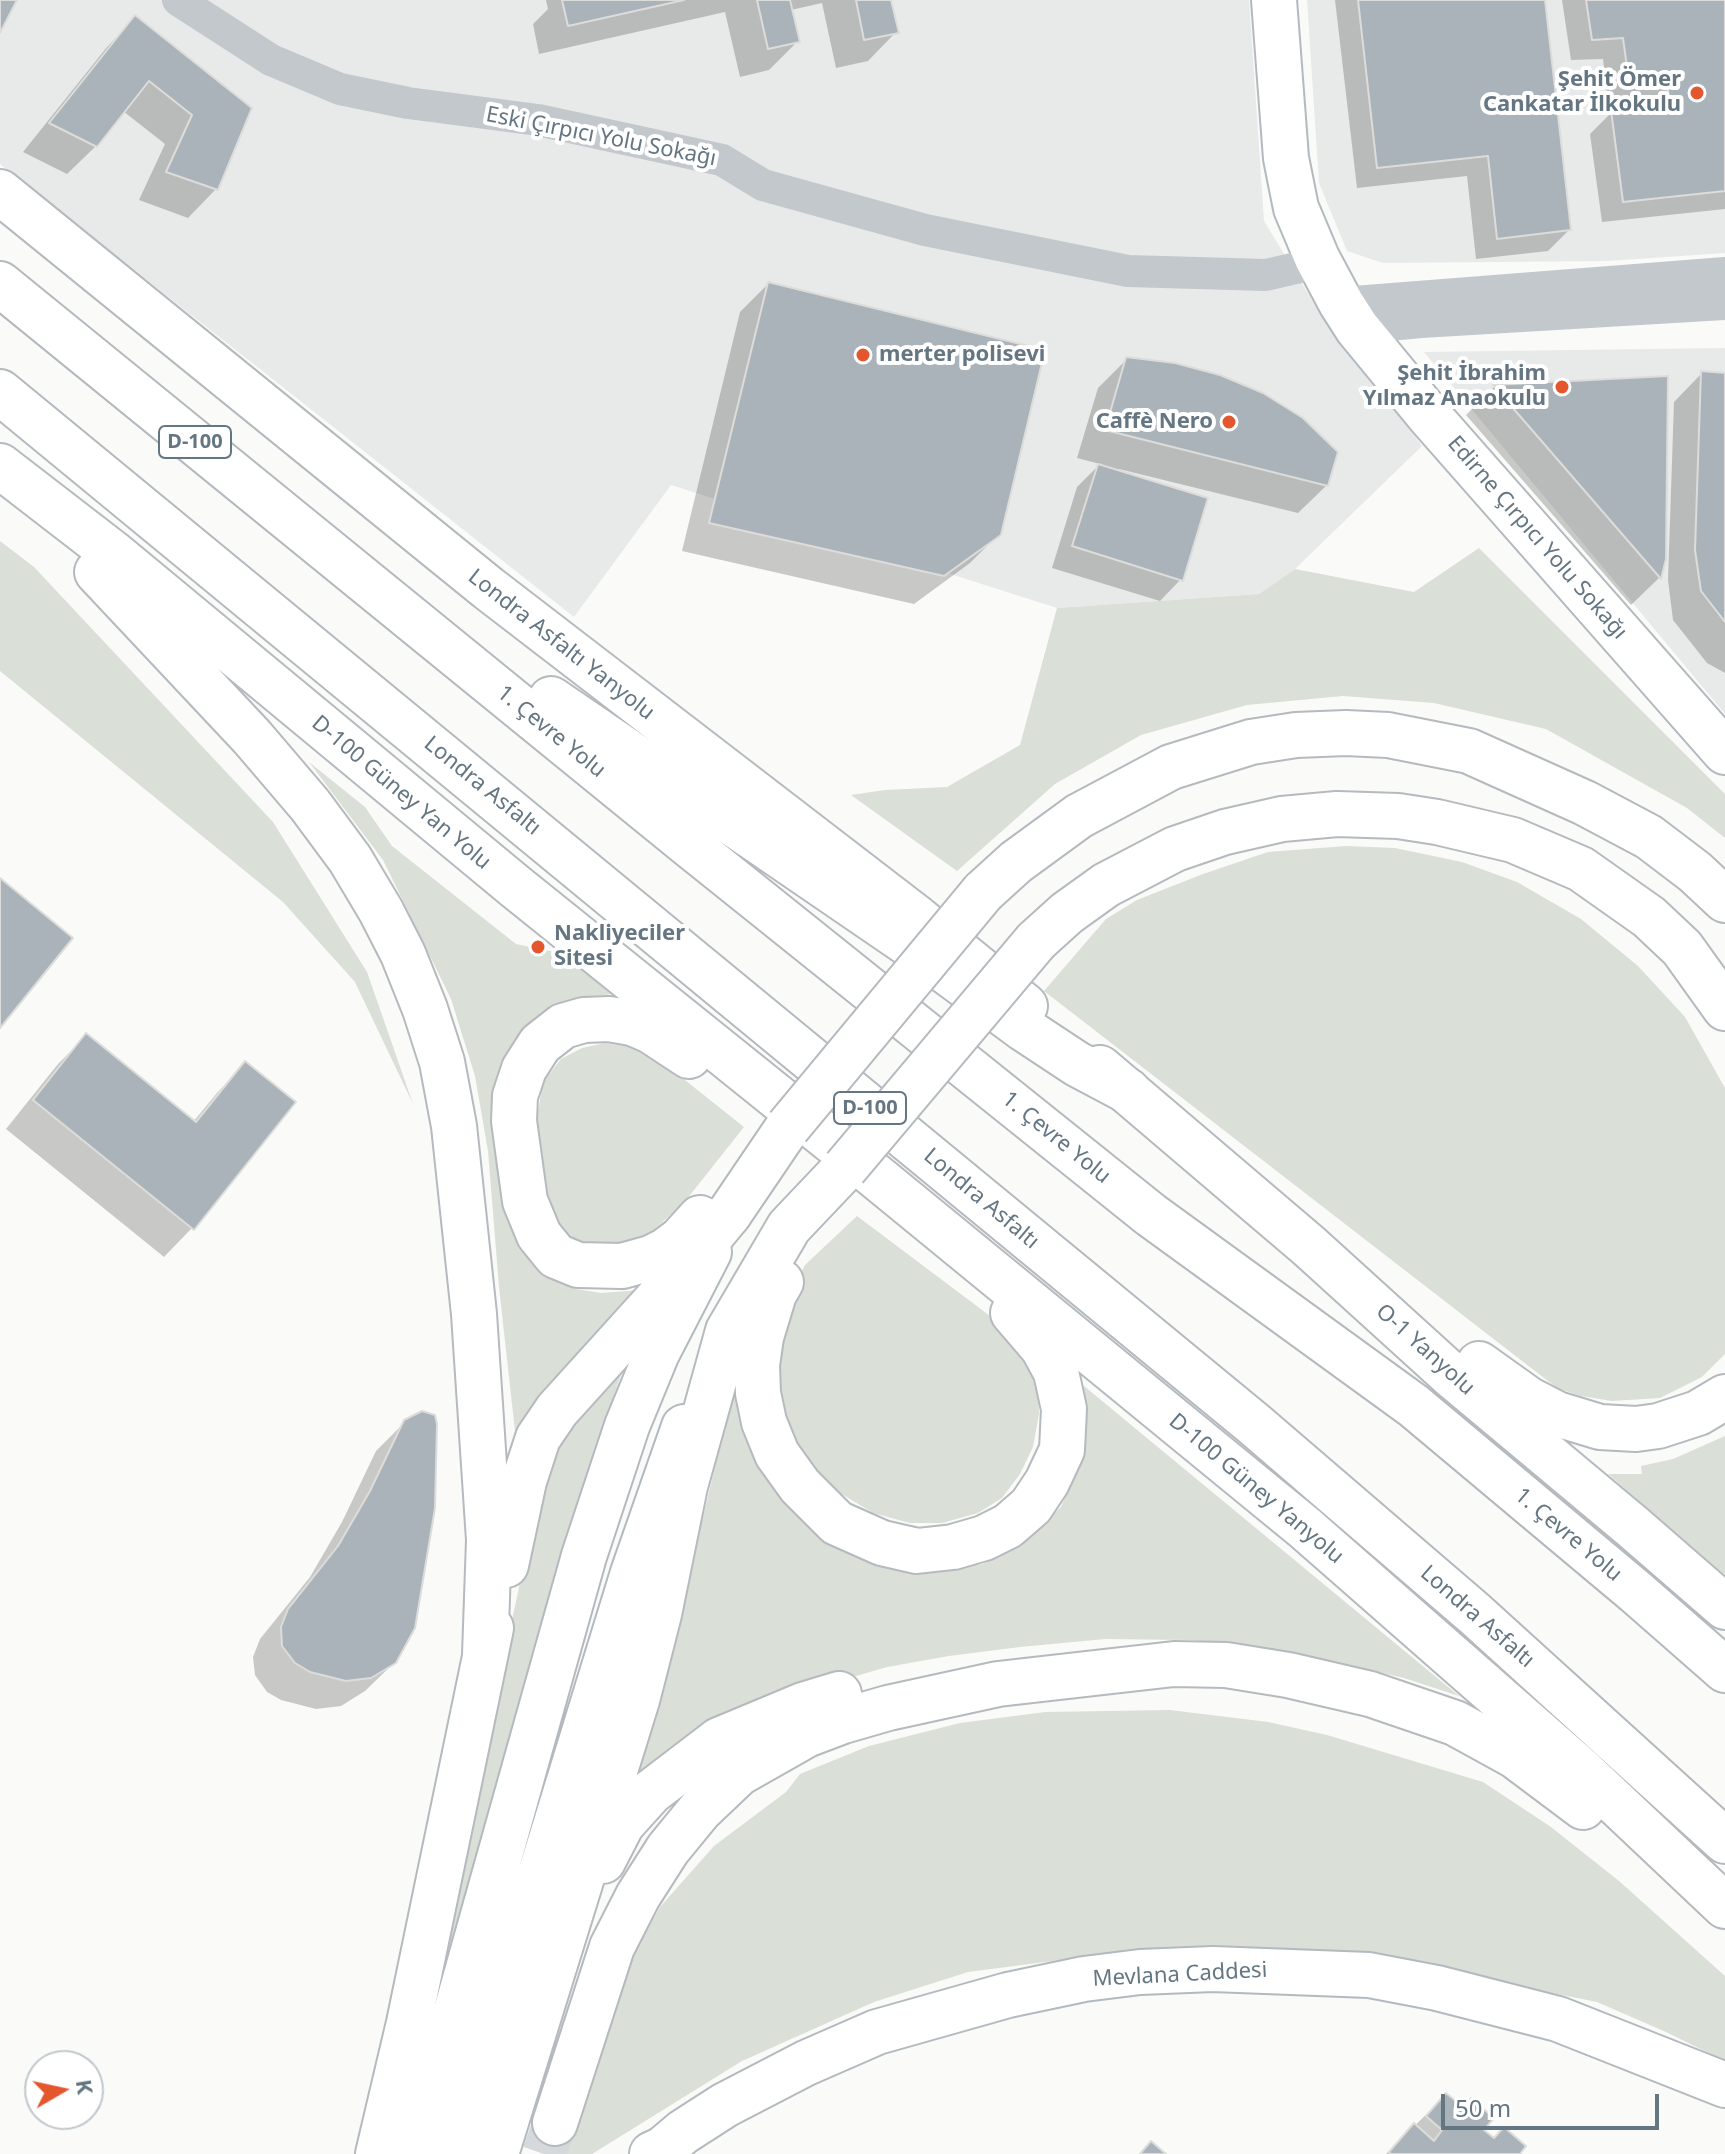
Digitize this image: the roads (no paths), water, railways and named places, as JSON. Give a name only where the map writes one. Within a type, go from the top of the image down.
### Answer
[{"type":"main road","name":"Edirne Çırpıcı Yolu Sokağı","points":[[1274,0],[1286,158],[1296,208],[1317,258],[1349,316],[1442,430],[1725,752]]},
{"type":"main road","name":"Londra Asfaltı Yanyolu","points":[[0,192],[488,588],[917,918],[1128,1091]]},
{"type":"main road","name":"D-100","points":[[0,284],[390,601]]},
{"type":"main road","name":"Londra Asfaltı","points":[[0,392],[1254,1424],[1475,1614],[1725,1841]]},
{"type":"main road","points":[[0,466],[34,494],[49,524],[179,658],[310,805],[350,859],[403,954],[442,1062],[454,1126],[474,1314],[489,1540],[485,1655]]},
{"type":"main road","name":"D-100 Güney Yan Yolu","points":[[34,494],[114,554],[778,1109]]},
{"type":"main road","points":[[390,601],[478,646],[906,942],[1024,1029],[1077,1064],[1128,1091]]},
{"type":"main road","name":"1. Çevre Yolu","points":[[390,601],[1151,1215],[1414,1406],[1725,1670]]},
{"type":"main road","points":[[778,1109],[651,1031],[632,1023],[609,1019],[584,1020],[563,1026],[540,1044],[524,1069],[515,1096],[516,1151],[525,1201],[539,1235],[556,1256],[578,1265],[622,1266],[651,1258],[681,1239],[778,1109],[983,892],[1016,862],[1079,816],[1171,767],[1251,742],[1296,735],[1346,733],[1388,735],[1469,751],[1585,803],[1649,837],[1695,872],[1725,900]]},
{"type":"main road","points":[[457,2154],[637,1560],[674,1452],[700,1388],[728,1331],[789,1227],[845,1168],[1036,941],[1067,913],[1106,885],[1187,845],[1225,832],[1282,819],[1337,814],[1398,816],[1513,840],[1581,869],[1649,917],[1682,948],[1725,1008]]},
{"type":"main road","name":"O-1 Yanyolu","points":[[1128,1091],[1309,1246],[1450,1374],[1725,1607]]},
{"type":"main road","points":[[416,2154],[584,1556],[618,1455],[657,1353],[729,1214],[778,1109]]},
{"type":"main road","name":"D-100 Güney Yanyolu","points":[[778,1109],[962,1248],[1317,1538],[1580,1769],[1725,1906]]},
{"type":"main road","points":[[845,1168],[822,1219],[774,1294],[761,1337],[757,1365],[758,1393],[764,1422],[777,1454],[809,1495],[837,1523],[882,1543],[917,1551],[953,1547],[984,1538],[1008,1526],[1031,1506],[1062,1450],[1064,1409],[1056,1372],[1043,1348],[962,1248]]},
{"type":"main road","points":[[378,2154],[409,2023],[485,1655],[524,1481],[538,1438],[557,1410],[671,1284],[729,1214]]},
{"type":"main road","points":[[1309,1246],[1358,1273],[1528,1399],[1569,1419],[1600,1427],[1636,1429],[1658,1426],[1698,1413],[1725,1397]]},
{"type":"main road","points":[[496,2154],[637,1700],[659,1614],[685,1486],[728,1331]]},
{"type":"main road","points":[[543,1999],[592,1884],[622,1824],[651,1792],[719,1740],[803,1705],[861,1687],[996,1663],[1068,1657],[1226,1665],[1288,1675],[1370,1694],[1455,1723],[1515,1756],[1572,1798],[1725,1928]]},
{"type":"main road","points":[[517,2088],[521,2130],[543,2138],[618,1934],[668,1849],[700,1810],[739,1773],[806,1735],[888,1708],[998,1684],[1174,1664]]},
{"type":"main road","name":"Mevlana Caddesi","points":[[656,2153],[725,2105],[806,2063],[877,2032],[1008,1995],[1084,1979],[1140,1972],[1213,1969],[1369,1975],[1437,1988],[1558,2019],[1725,2085]]},
{"type":"street","name":"Eski Çırpıcı Yolu Sokağı","points":[[178,0],[271,60],[340,89],[408,103],[538,120],[722,160],[763,185],[925,230],[1128,271],[1266,275],[1296,268],[1317,258]]},
{"type":"street","points":[[1349,316],[1725,273]]},
{"type":"street","points":[[1349,316],[1421,322],[1725,304]]},
{"type":"tunnel","points":[[544,2154],[555,2123]]},
{"type":"place","name":"Şehit Ömer Cankatar İlkokulu","points":[[1697,93]]},
{"type":"place","name":"merter polisevi","points":[[863,355]]},
{"type":"place","name":"Şehit İbrahim Yılmaz Anaokulu","points":[[1562,387]]},
{"type":"place","name":"Caffè Nero","points":[[1229,422]]},
{"type":"place","name":"Nakliyeciler Sitesi","points":[[538,947]]}]
